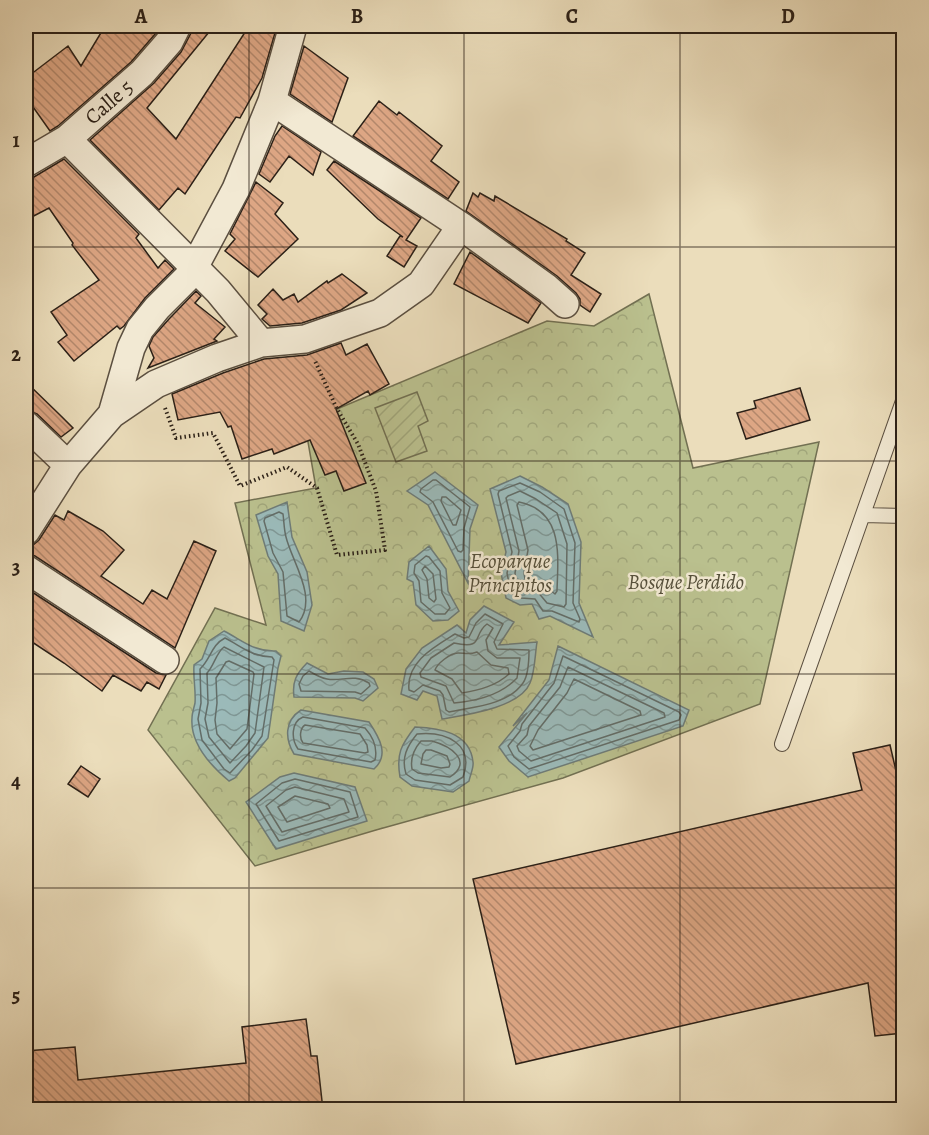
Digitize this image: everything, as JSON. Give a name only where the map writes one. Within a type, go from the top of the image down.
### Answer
[{"type":"street","name":"Calle 5","points":[[26,163],[67,139],[142,73],[168,42],[177,26]]},
{"type":"street","points":[[112,414],[131,348],[140,329],[194,269],[236,189],[272,101],[294,26]]},
{"type":"street","points":[[272,101],[461,226],[547,288],[565,304]]},
{"type":"street","points":[[67,139],[218,291],[261,343]]},
{"type":"street","points":[[26,531],[68,465],[112,414],[156,384],[217,358],[261,343],[305,339],[380,313],[421,284],[461,226]]},
{"type":"street","points":[[26,425],[68,465]]},
{"type":"street","points":[[26,569],[165,660]]},
{"type":"lane","points":[[782,744],[903,398]]},
{"type":"lane","points":[[863,515],[903,516]]},
{"type":"path","points":[[156,384],[176,438],[213,433],[240,486],[287,467],[317,488],[337,555],[385,550],[376,491],[358,444],[337,409],[305,339]]},
{"type":"green space","name":"Ecoparque Principitos","points":[[649,294],[693,468],[819,442],[760,704],[563,778],[255,866],[148,730],[215,608],[266,625],[235,503],[316,488],[304,419],[337,409],[547,321],[594,326]]},
{"type":"green space","points":[[417,392],[428,421],[418,426],[427,451],[396,462],[375,408]]},
{"type":"water","points":[[435,472],[478,505],[470,529],[468,583],[428,505],[407,491]]},
{"type":"water","points":[[520,476],[568,504],[581,542],[579,603],[593,637],[550,616],[539,619],[532,604],[520,605],[506,598],[501,573],[506,552],[490,489]]},
{"type":"water","points":[[287,502],[292,537],[307,572],[312,605],[304,631],[281,621],[278,574],[268,556],[256,515]]},
{"type":"water","points":[[429,546],[446,569],[448,591],[459,611],[448,620],[433,621],[416,605],[413,582],[407,579],[409,562]]},
{"type":"water","points":[[484,606],[514,622],[499,645],[537,642],[533,674],[524,692],[515,699],[491,709],[442,719],[437,696],[423,691],[417,700],[401,694],[406,669],[422,648],[457,625],[466,633],[470,620]]},
{"type":"water","points":[[224,631],[249,645],[261,650],[276,651],[281,656],[268,738],[235,778],[229,781],[203,753],[192,727],[195,703],[194,665],[202,659],[209,641]]},
{"type":"water","points":[[558,646],[689,710],[683,726],[528,777],[509,761],[499,747],[527,713],[513,726],[549,680]]},
{"type":"water","points":[[307,663],[328,674],[344,671],[363,672],[374,679],[378,688],[363,701],[355,698],[294,697],[296,678]]},
{"type":"water","points":[[301,710],[369,722],[381,746],[379,764],[374,769],[294,754],[289,742],[288,731],[291,719]]},
{"type":"water","points":[[415,727],[452,734],[466,744],[473,762],[469,781],[453,792],[412,786],[400,777],[399,756],[406,739]]},
{"type":"water","points":[[294,773],[355,787],[367,821],[276,849],[246,802],[280,777]]},
{"type":"building","points":[[105,26],[160,26],[131,62],[50,131],[26,97],[26,78],[68,46],[81,66]]},
{"type":"building","points":[[193,26],[214,26],[147,108],[176,139],[249,26],[277,26],[262,78],[240,118],[236,117],[185,194],[178,188],[159,210],[90,140],[154,83],[181,52]]},
{"type":"building","points":[[304,46],[348,78],[332,122],[290,94]]},
{"type":"building","points":[[379,101],[397,115],[399,112],[442,146],[431,161],[459,182],[448,199],[353,136]]},
{"type":"building","points":[[282,126],[321,152],[313,175],[289,156],[270,182],[259,174],[275,136]]},
{"type":"building","points":[[64,159],[139,234],[136,238],[158,268],[165,260],[174,269],[145,298],[124,326],[120,329],[117,326],[74,361],[58,342],[67,335],[51,312],[99,280],[72,245],[73,243],[49,208],[26,220],[26,179],[34,177]]},
{"type":"building","points":[[334,161],[421,218],[406,240],[417,246],[404,267],[387,256],[400,236],[403,237],[378,219],[327,170]]},
{"type":"building","points":[[256,182],[283,203],[275,214],[298,239],[258,277],[225,251],[235,239],[230,234]]},
{"type":"building","points":[[473,193],[478,197],[480,193],[494,201],[495,196],[567,239],[566,241],[585,253],[571,275],[601,294],[590,312],[580,305],[580,299],[576,293],[557,276],[466,211]]},
{"type":"building","points":[[470,252],[541,303],[528,323],[454,284]]},
{"type":"building","points":[[342,274],[367,293],[341,310],[302,323],[270,326],[262,319],[267,314],[258,305],[273,289],[283,300],[294,294],[298,302],[327,281],[328,283]]},
{"type":"building","points":[[196,291],[201,296],[195,303],[225,327],[214,339],[217,341],[148,368],[154,358],[149,346],[153,337]]},
{"type":"building","points":[[341,343],[346,355],[367,344],[389,384],[370,395],[368,391],[336,409],[366,483],[344,491],[336,471],[325,475],[310,440],[274,454],[272,449],[242,459],[231,426],[228,427],[220,412],[178,420],[172,394],[264,359],[307,355]]},
{"type":"building","points":[[26,382],[73,428],[61,437],[37,414],[26,410]]},
{"type":"building","points":[[800,388],[810,420],[746,439],[737,413],[756,408],[754,401]]},
{"type":"building","points":[[68,511],[103,531],[124,550],[101,576],[143,604],[152,590],[167,599],[194,541],[216,551],[175,648],[35,556],[26,553],[26,547],[39,540],[55,515],[64,520]]},
{"type":"building","points":[[26,588],[156,673],[166,675],[159,689],[147,682],[141,691],[113,675],[102,691],[26,638]]},
{"type":"building","points":[[890,745],[903,801],[903,1033],[875,1036],[868,983],[516,1064],[473,879],[862,790],[853,753]]},
{"type":"building","points":[[81,766],[100,779],[88,797],[68,784]]},
{"type":"building","points":[[306,1019],[311,1056],[317,1056],[323,1110],[26,1110],[26,1051],[75,1047],[78,1080],[246,1063],[242,1027]]},
{"type":"park label","name":"Bosque Perdido","points":[[686,582]]}]
